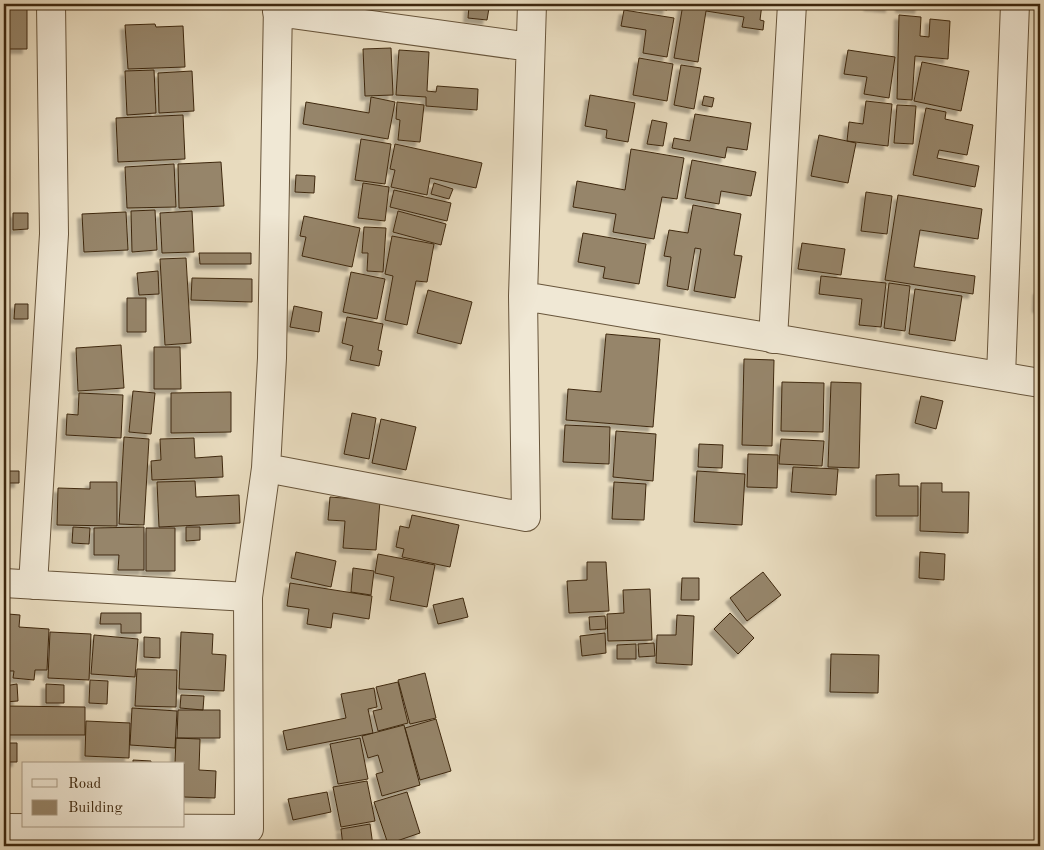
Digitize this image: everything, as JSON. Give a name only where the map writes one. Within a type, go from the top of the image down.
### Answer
[{"type":"street","points":[[33,585],[54,234],[51,4]]},
{"type":"street","points":[[266,468],[526,517],[523,296],[532,4]]},
{"type":"street","points":[[773,339],[792,4]]},
{"type":"street","points":[[1001,376],[1015,4]]},
{"type":"street","points":[[4,828],[249,829],[248,597],[266,468],[272,358],[278,8],[530,47]]},
{"type":"street","points":[[523,296],[1040,383]]},
{"type":"street","points":[[4,583],[248,597]]},
{"type":"building","points":[[4,4],[27,4],[27,49],[4,49]]},
{"type":"building","points":[[644,4],[668,4],[667,10],[644,6]]},
{"type":"building","points":[[683,4],[762,4],[760,20],[764,21],[763,30],[742,27],[744,17],[706,11],[698,62],[674,58]]},
{"type":"building","points":[[869,4],[890,4],[890,8],[868,6]]},
{"type":"building","points":[[900,4],[920,4],[919,9],[900,8]]},
{"type":"building","points":[[469,6],[489,8],[487,20],[468,18]]},
{"type":"building","points":[[624,10],[674,18],[667,57],[643,53],[646,30],[621,26]]},
{"type":"building","points":[[899,15],[921,17],[920,36],[929,37],[930,19],[950,21],[948,59],[915,56],[912,100],[897,99]]},
{"type":"building","points":[[155,24],[156,27],[183,26],[185,67],[128,69],[125,25]]},
{"type":"building","points":[[391,48],[393,95],[365,96],[363,49]]},
{"type":"building","points":[[399,50],[429,52],[427,91],[436,92],[437,86],[478,89],[477,110],[426,106],[426,97],[396,95]]},
{"type":"building","points":[[848,50],[895,57],[889,98],[864,94],[867,77],[844,74]]},
{"type":"building","points":[[639,58],[673,64],[667,101],[633,95]]},
{"type":"building","points":[[922,62],[969,71],[961,111],[914,101]]},
{"type":"building","points":[[681,65],[701,68],[694,109],[674,105]]},
{"type":"building","points":[[154,70],[156,113],[127,115],[125,71]]},
{"type":"building","points":[[192,71],[194,111],[159,113],[158,73]]},
{"type":"building","points":[[590,95],[635,103],[628,142],[606,138],[607,130],[585,126]]},
{"type":"building","points":[[704,96],[714,98],[712,107],[702,105]]},
{"type":"building","points":[[371,97],[395,102],[388,139],[303,124],[306,102],[369,113]]},
{"type":"building","points":[[866,101],[892,104],[888,146],[847,141],[849,122],[863,124]]},
{"type":"building","points":[[397,102],[424,105],[420,142],[398,140],[400,120],[396,119]]},
{"type":"building","points":[[897,105],[916,106],[913,144],[894,143]]},
{"type":"building","points":[[926,108],[946,112],[945,119],[973,125],[967,155],[939,150],[937,158],[979,166],[975,187],[913,175]]},
{"type":"building","points":[[695,114],[751,123],[747,150],[727,147],[725,158],[672,148],[674,138],[690,141]]},
{"type":"building","points":[[183,115],[185,159],[118,162],[116,118]]},
{"type":"building","points":[[652,120],[667,123],[663,146],[647,144]]},
{"type":"building","points":[[819,135],[856,143],[848,183],[811,176]]},
{"type":"building","points":[[361,139],[391,144],[385,184],[355,180]]},
{"type":"building","points":[[395,144],[482,163],[476,188],[430,178],[427,195],[391,187],[395,170],[390,169]]},
{"type":"building","points":[[631,149],[684,158],[677,199],[662,197],[654,239],[613,232],[616,214],[573,207],[577,181],[625,190]]},
{"type":"building","points":[[692,160],[756,172],[751,196],[721,191],[719,204],[685,198]]},
{"type":"building","points":[[221,162],[224,206],[179,208],[178,164]]},
{"type":"building","points":[[174,164],[176,207],[127,208],[125,167]]},
{"type":"building","points":[[296,175],[315,176],[314,193],[295,192]]},
{"type":"building","points":[[363,183],[389,187],[385,221],[358,218]]},
{"type":"building","points":[[434,183],[453,189],[449,199],[431,194]]},
{"type":"building","points":[[394,190],[451,203],[447,221],[390,207]]},
{"type":"building","points":[[866,192],[892,196],[887,234],[861,231]]},
{"type":"building","points":[[898,195],[982,209],[978,239],[920,230],[914,267],[975,276],[973,294],[885,280]]},
{"type":"building","points":[[693,205],[741,214],[734,255],[742,256],[735,298],[694,291],[701,249],[695,248],[688,290],[667,286],[671,257],[664,256],[669,230],[688,233]]},
{"type":"building","points":[[155,210],[157,250],[132,252],[131,211]]},
{"type":"building","points":[[192,211],[194,252],[162,253],[160,213]]},
{"type":"building","points":[[398,211],[446,224],[441,245],[393,232]]},
{"type":"building","points":[[126,212],[128,250],[84,252],[82,214]]},
{"type":"building","points":[[13,213],[28,213],[28,229],[13,230]]},
{"type":"building","points":[[304,216],[360,228],[352,267],[302,256],[306,237],[300,236]]},
{"type":"building","points":[[364,227],[386,228],[383,272],[367,271],[368,253],[362,253]]},
{"type":"building","points":[[583,233],[646,244],[639,284],[603,278],[605,267],[578,262]]},
{"type":"building","points":[[392,236],[434,244],[427,282],[416,281],[407,325],[385,320],[393,276],[385,274]]},
{"type":"building","points":[[802,243],[845,249],[841,275],[798,269]]},
{"type":"building","points":[[199,253],[251,253],[251,264],[200,264]]},
{"type":"building","points":[[186,258],[191,343],[165,345],[160,259]]},
{"type":"building","points":[[158,271],[159,294],[139,295],[137,273]]},
{"type":"building","points":[[351,272],[385,279],[377,319],[343,312]]},
{"type":"building","points":[[821,276],[886,283],[881,327],[859,325],[862,299],[819,294]]},
{"type":"building","points":[[192,278],[252,279],[252,302],[191,300]]},
{"type":"building","points":[[889,283],[910,286],[905,331],[884,328]]},
{"type":"building","points":[[915,289],[962,296],[955,341],[909,334]]},
{"type":"building","points":[[428,290],[472,302],[461,344],[417,333]]},
{"type":"building","points":[[1038,290],[1040,290],[1040,308],[1037,308]]},
{"type":"building","points":[[127,298],[146,298],[146,332],[127,332]]},
{"type":"building","points":[[15,304],[28,304],[28,319],[14,319]]},
{"type":"building","points":[[294,306],[322,312],[319,332],[290,327]]},
{"type":"building","points":[[347,317],[383,324],[378,350],[382,351],[379,366],[350,360],[353,346],[342,343]]},
{"type":"building","points":[[606,334],[660,339],[653,427],[566,420],[568,389],[601,392]]},
{"type":"building","points":[[121,345],[124,388],[78,391],[76,348]]},
{"type":"building","points":[[154,347],[180,347],[181,389],[154,389]]},
{"type":"building","points":[[744,359],[774,360],[772,446],[742,445]]},
{"type":"building","points":[[782,382],[824,383],[823,432],[781,431]]},
{"type":"building","points":[[831,382],[861,383],[859,468],[828,467]]},
{"type":"building","points":[[133,391],[155,393],[151,434],[129,432]]},
{"type":"building","points":[[231,392],[231,432],[171,433],[171,393]]},
{"type":"building","points":[[79,393],[123,395],[121,438],[66,435],[67,414],[78,415]]},
{"type":"building","points":[[921,396],[943,401],[936,429],[915,423]]},
{"type":"building","points":[[352,413],[376,418],[369,459],[344,454]]},
{"type":"building","points":[[381,419],[416,427],[406,470],[372,463]]},
{"type":"building","points":[[565,425],[610,427],[609,464],[563,462]]},
{"type":"building","points":[[616,431],[656,434],[653,481],[613,477]]},
{"type":"building","points":[[124,437],[149,439],[144,525],[119,524]]},
{"type":"building","points":[[194,438],[195,458],[222,456],[223,477],[152,480],[151,461],[161,460],[160,439]]},
{"type":"building","points":[[781,439],[824,441],[822,466],[779,464]]},
{"type":"building","points":[[699,444],[723,445],[722,468],[698,467]]},
{"type":"building","points":[[748,454],[778,455],[777,488],[747,487]]},
{"type":"building","points":[[793,467],[838,469],[836,495],[791,492]]},
{"type":"building","points":[[5,471],[19,471],[19,483],[4,483]]},
{"type":"building","points":[[697,471],[745,474],[742,525],[694,522]]},
{"type":"building","points":[[899,474],[899,486],[918,486],[918,516],[876,516],[876,475]]},
{"type":"building","points":[[195,481],[196,497],[239,495],[240,523],[159,527],[157,482]]},
{"type":"building","points":[[90,482],[117,482],[117,526],[57,525],[58,488],[90,489]]},
{"type":"building","points":[[614,482],[646,484],[644,520],[612,519]]},
{"type":"building","points":[[921,483],[942,483],[942,492],[969,492],[968,533],[920,531]]},
{"type":"building","points":[[330,497],[380,501],[376,550],[343,548],[345,521],[328,520]]},
{"type":"building","points":[[412,515],[459,525],[450,567],[402,557],[404,549],[396,547],[400,526],[409,528]]},
{"type":"building","points":[[73,527],[90,528],[89,544],[72,543]]},
{"type":"building","points":[[144,527],[144,570],[118,570],[119,555],[94,555],[94,528]]},
{"type":"building","points":[[186,527],[200,527],[200,540],[186,541]]},
{"type":"building","points":[[146,528],[175,528],[175,571],[146,571]]},
{"type":"building","points":[[296,552],[336,561],[331,587],[291,578]]},
{"type":"building","points":[[920,552],[945,554],[944,580],[919,578]]},
{"type":"building","points":[[378,554],[435,565],[427,607],[390,600],[394,577],[375,573]]},
{"type":"building","points":[[587,562],[606,562],[609,611],[569,613],[567,581],[587,580]]},
{"type":"building","points":[[353,568],[374,571],[371,595],[351,592]]},
{"type":"building","points":[[763,572],[781,595],[747,621],[730,598]]},
{"type":"building","points":[[682,578],[699,578],[699,600],[681,600]]},
{"type":"building","points":[[290,583],[372,596],[369,619],[333,613],[331,628],[307,624],[309,609],[287,606]]},
{"type":"building","points":[[650,589],[652,640],[608,641],[607,614],[624,613],[623,590]]},
{"type":"building","points":[[463,598],[468,617],[438,624],[433,605]]},
{"type":"building","points":[[101,613],[141,613],[141,633],[121,633],[121,624],[100,624]]},
{"type":"building","points":[[730,613],[754,638],[738,654],[714,629]]},
{"type":"building","points":[[8,614],[20,615],[19,627],[49,629],[47,670],[35,670],[34,680],[13,678],[14,671],[4,671]]},
{"type":"building","points":[[677,615],[694,616],[692,665],[656,663],[657,635],[676,635]]},
{"type":"building","points":[[605,616],[606,629],[590,630],[589,617]]},
{"type":"building","points":[[50,632],[91,634],[89,680],[48,678]]},
{"type":"building","points":[[181,632],[213,634],[212,654],[226,655],[224,691],[179,689]]},
{"type":"building","points":[[605,633],[606,653],[582,656],[580,636]]},
{"type":"building","points":[[94,635],[138,639],[135,677],[91,674]]},
{"type":"building","points":[[144,637],[160,638],[160,658],[144,657]]},
{"type":"building","points":[[654,643],[655,656],[639,657],[638,644]]},
{"type":"building","points":[[636,644],[636,659],[617,659],[617,645]]},
{"type":"building","points":[[831,654],[879,655],[878,693],[830,692]]},
{"type":"building","points":[[137,669],[177,670],[176,707],[135,706]]},
{"type":"building","points":[[425,673],[436,718],[410,724],[398,680]]},
{"type":"building","points":[[90,680],[108,681],[107,704],[89,703]]},
{"type":"building","points":[[398,682],[408,723],[378,731],[373,711],[382,709],[376,687]]},
{"type":"building","points":[[17,684],[18,701],[4,702],[4,686]]},
{"type":"building","points":[[46,684],[64,685],[64,703],[46,703]]},
{"type":"building","points":[[374,688],[377,707],[368,709],[373,733],[287,750],[283,731],[346,718],[341,694]]},
{"type":"building","points":[[181,695],[204,696],[203,710],[180,708]]},
{"type":"building","points":[[4,706],[85,707],[85,735],[4,735]]},
{"type":"building","points":[[132,708],[177,711],[175,748],[130,745]]},
{"type":"building","points":[[178,710],[220,710],[220,738],[177,738]]},
{"type":"building","points":[[436,719],[451,771],[420,780],[405,728]]},
{"type":"building","points":[[86,721],[130,723],[129,758],[85,756]]},
{"type":"building","points":[[404,725],[420,785],[382,796],[376,774],[383,772],[378,755],[368,758],[362,736]]},
{"type":"building","points":[[176,738],[200,739],[199,770],[216,771],[215,798],[185,797],[185,762],[175,762]]},
{"type":"building","points":[[360,738],[368,779],[338,784],[330,744]]},
{"type":"building","points":[[4,743],[17,743],[17,762],[4,762]]},
{"type":"building","points":[[133,760],[151,761],[151,762],[133,762]]},
{"type":"building","points":[[367,781],[375,821],[341,827],[333,787]]},
{"type":"building","points":[[327,792],[331,812],[293,820],[288,799]]},
{"type":"building","points":[[407,792],[420,833],[388,844],[374,802]]},
{"type":"building","points":[[370,824],[373,846],[343,846],[341,829]]}]
